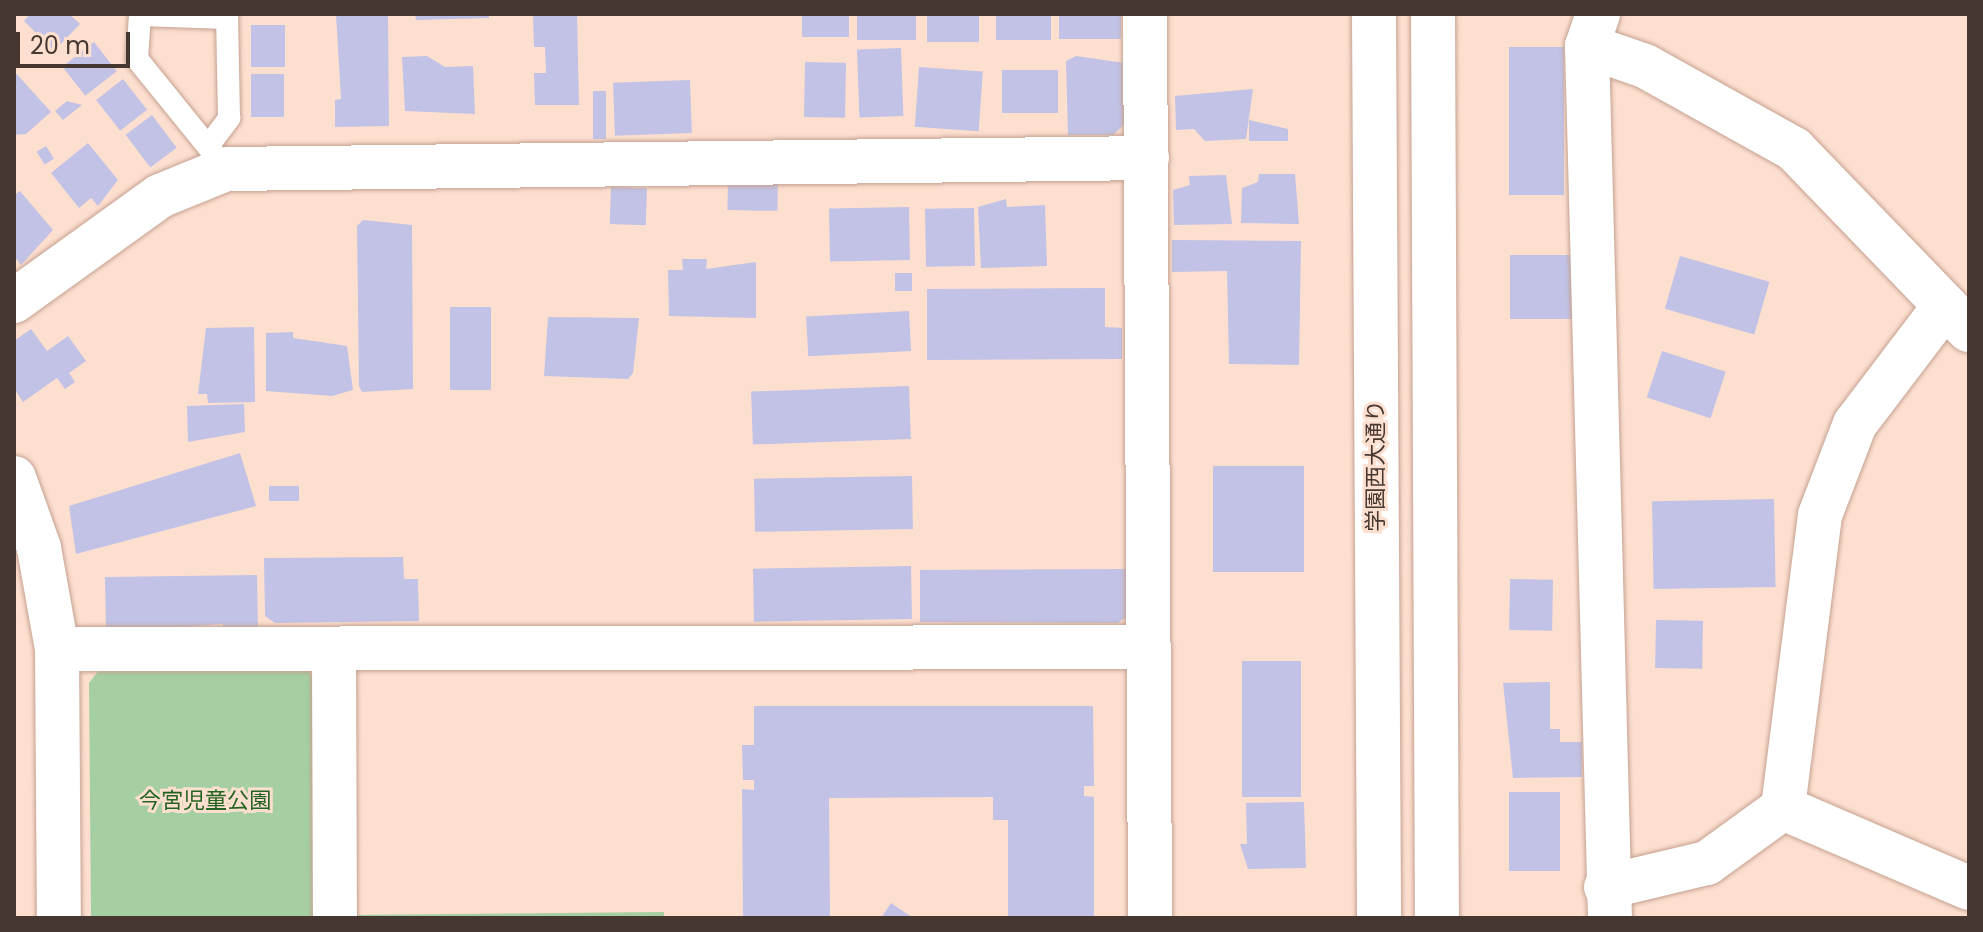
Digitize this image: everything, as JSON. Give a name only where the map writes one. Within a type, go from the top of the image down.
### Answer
[{"type":"street","points":[[1145,14],[1150,918]]},
{"type":"street","name":"学園西大通り","points":[[1374,14],[1379,918]]},
{"type":"street","points":[[1433,14],[1437,918]]},
{"type":"street","points":[[1592,30],[1645,66],[1794,149],[1956,319],[1855,424],[1820,515],[1783,808],[1707,863],[1608,903],[1592,30]]},
{"type":"street","points":[[14,301],[217,157],[1147,158]]},
{"type":"street","points":[[14,478],[39,548],[57,649],[59,918]]},
{"type":"street","points":[[57,649],[1149,647]]},
{"type":"street","points":[[334,649],[335,918]]},
{"type":"street","points":[[1783,808],[1967,881]]},
{"type":"lane","points":[[140,15],[227,18],[229,118],[217,157],[137,59],[140,15]]},
{"type":"green space","name":"今宮児童公園","points":[[304,666],[319,684],[321,918],[91,918],[89,683],[99,670]]},
{"type":"green space","points":[[664,912],[664,918],[352,918],[352,915]]},
{"type":"building","points":[[30,14],[69,14],[80,24],[54,51],[24,21]]},
{"type":"building","points":[[336,14],[388,14],[389,126],[335,127],[335,100],[341,99]]},
{"type":"building","points":[[415,14],[489,14],[489,18],[416,20]]},
{"type":"building","points":[[533,14],[577,14],[579,105],[535,105],[534,73],[546,73],[545,47],[534,47]]},
{"type":"building","points":[[802,14],[849,14],[849,37],[802,37]]},
{"type":"building","points":[[857,14],[916,14],[916,40],[857,40]]},
{"type":"building","points":[[927,14],[979,14],[979,42],[927,42]]},
{"type":"building","points":[[996,14],[1051,14],[1051,40],[996,40]]},
{"type":"building","points":[[1059,14],[1121,14],[1121,39],[1059,39]]},
{"type":"building","points":[[251,25],[285,25],[285,67],[251,67]]},
{"type":"building","points":[[94,42],[117,71],[85,96],[62,67]]},
{"type":"building","points":[[1509,47],[1564,47],[1564,195],[1509,195]]},
{"type":"building","points":[[901,48],[903,116],[859,117],[857,50]]},
{"type":"building","points":[[427,56],[445,67],[473,66],[475,114],[405,111],[402,57]]},
{"type":"building","points":[[1076,56],[1125,63],[1126,123],[1113,135],[1068,135],[1066,61]]},
{"type":"building","points":[[805,62],[846,63],[845,118],[804,117]]},
{"type":"building","points":[[919,67],[983,71],[979,131],[915,127]]},
{"type":"building","points":[[1002,70],[1058,70],[1058,113],[1002,113]]},
{"type":"building","points":[[14,71],[51,112],[26,134],[14,135]]},
{"type":"building","points":[[251,74],[284,74],[284,117],[251,117]]},
{"type":"building","points":[[123,79],[147,110],[120,131],[96,100]]},
{"type":"building","points":[[690,80],[692,133],[615,136],[613,83]]},
{"type":"building","points":[[1253,89],[1246,139],[1205,141],[1194,129],[1176,130],[1175,96]]},
{"type":"building","points":[[593,91],[606,91],[606,139],[593,139]]},
{"type":"building","points":[[67,101],[82,105],[63,120],[55,111]]},
{"type":"building","points":[[152,115],[177,148],[150,168],[126,135]]},
{"type":"building","points":[[1249,120],[1288,129],[1288,141],[1249,141]]},
{"type":"building","points":[[88,143],[118,180],[98,206],[91,198],[79,208],[51,173]]},
{"type":"building","points":[[46,146],[54,159],[45,165],[37,152]]},
{"type":"building","points":[[1259,174],[1295,174],[1299,224],[1241,223],[1242,188],[1258,182]]},
{"type":"building","points":[[1226,175],[1232,224],[1174,225],[1173,190],[1190,185],[1189,176]]},
{"type":"building","points":[[728,178],[778,179],[777,211],[727,210]]},
{"type":"building","points":[[611,187],[647,188],[646,225],[610,224]]},
{"type":"building","points":[[20,191],[53,230],[21,265],[14,256],[14,195]]},
{"type":"building","points":[[1006,199],[1007,207],[1045,205],[1047,266],[981,268],[978,207]]},
{"type":"building","points":[[909,207],[910,260],[830,261],[829,208]]},
{"type":"building","points":[[974,208],[975,266],[926,267],[925,209]]},
{"type":"building","points":[[363,220],[412,225],[413,389],[362,392],[359,386],[357,226]]},
{"type":"building","points":[[1172,240],[1301,241],[1299,365],[1229,364],[1227,271],[1172,272]]},
{"type":"building","points":[[1510,255],[1573,255],[1573,319],[1510,319]]},
{"type":"building","points":[[1680,256],[1769,282],[1754,335],[1665,309]]},
{"type":"building","points":[[682,259],[707,259],[706,269],[756,262],[756,318],[669,316],[668,270],[683,270]]},
{"type":"building","points":[[895,273],[912,273],[912,291],[895,291]]},
{"type":"building","points":[[1105,288],[1105,327],[1122,328],[1122,359],[927,360],[927,289]]},
{"type":"building","points":[[450,307],[491,307],[491,390],[450,390]]},
{"type":"building","points":[[909,311],[911,351],[808,356],[806,316]]},
{"type":"building","points":[[548,317],[639,318],[633,373],[628,379],[544,376]]},
{"type":"building","points":[[254,327],[255,402],[208,403],[207,394],[198,394],[206,328]]},
{"type":"building","points":[[31,329],[47,351],[68,336],[86,361],[69,373],[75,382],[65,389],[57,378],[23,402],[14,388],[14,341]]},
{"type":"building","points":[[293,332],[293,338],[347,346],[353,390],[332,396],[266,391],[266,333]]},
{"type":"building","points":[[1662,351],[1726,372],[1711,418],[1647,398]]},
{"type":"building","points":[[909,386],[911,439],[753,444],[751,392]]},
{"type":"building","points":[[244,404],[245,432],[188,442],[187,406]]},
{"type":"building","points":[[240,453],[256,506],[76,554],[69,506]]},
{"type":"building","points":[[1213,466],[1304,466],[1304,572],[1213,572]]},
{"type":"building","points":[[912,476],[913,529],[755,532],[754,479]]},
{"type":"building","points":[[269,486],[299,486],[299,501],[269,501]]},
{"type":"building","points":[[1774,499],[1776,587],[1654,589],[1652,501]]},
{"type":"building","points":[[403,557],[404,579],[418,579],[419,621],[275,623],[265,616],[264,558]]},
{"type":"building","points":[[911,566],[912,619],[754,622],[753,569]]},
{"type":"building","points":[[1126,569],[1127,616],[1118,623],[920,622],[920,570]]},
{"type":"building","points":[[257,575],[258,631],[223,632],[223,624],[106,632],[105,577]]},
{"type":"building","points":[[1510,579],[1553,580],[1552,631],[1509,630]]},
{"type":"building","points":[[1656,620],[1703,621],[1702,669],[1655,668]]},
{"type":"building","points":[[1242,661],[1301,661],[1301,797],[1242,797]]},
{"type":"building","points":[[1550,682],[1550,729],[1560,729],[1560,742],[1582,742],[1582,777],[1513,778],[1503,683]]},
{"type":"building","points":[[754,706],[1093,706],[1094,786],[1084,786],[1084,796],[1094,797],[1094,918],[1008,918],[1008,820],[993,820],[993,797],[829,798],[830,918],[743,918],[742,789],[754,790],[754,780],[743,780],[742,745],[754,745]]},
{"type":"building","points":[[1509,792],[1560,792],[1560,871],[1509,871]]},
{"type":"building","points":[[1304,802],[1306,868],[1248,869],[1240,844],[1247,844],[1246,803]]},
{"type":"building","points":[[891,903],[913,918],[881,918]]}]
